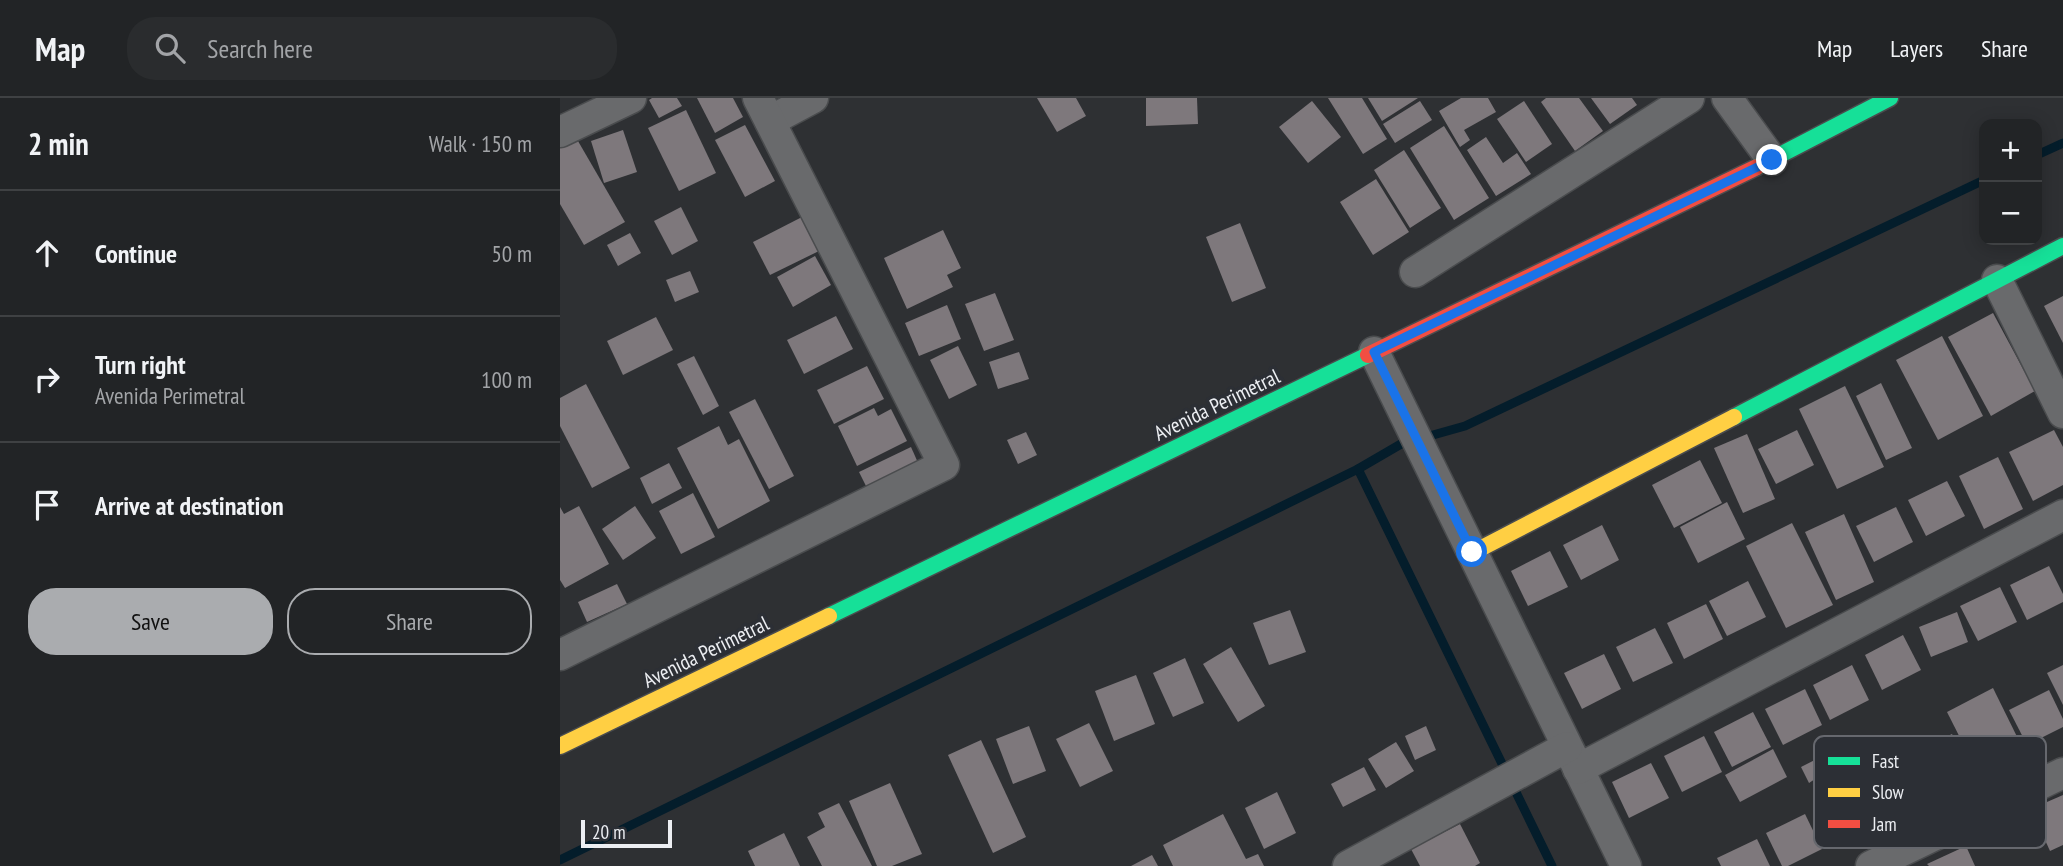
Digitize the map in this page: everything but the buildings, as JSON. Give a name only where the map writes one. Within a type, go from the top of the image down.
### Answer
[{"type":"street","points":[[560,132],[631,98]]},
{"type":"street","points":[[560,655],[944,465],[764,109],[813,98]]},
{"type":"street","points":[[1415,272],[1689,98]]},
{"type":"street","points":[[1727,98],[1772,160]]},
{"type":"street","name":"Avenida Perimetral","points":[[560,746],[1772,160],[1890,98]]},
{"type":"street","points":[[1472,552],[2063,246]]},
{"type":"street","points":[[1997,280],[2063,413]]},
{"type":"street","points":[[1374,352],[1472,552],[1566,757],[1626,866]]},
{"type":"street","points":[[1348,866],[1464,803],[1566,757],[2063,515]]},
{"type":"street","points":[[2046,781],[2063,773]]},
{"type":"street","points":[[1878,865],[1912,848]]},
{"type":"waterway","points":[[2042,153],[2063,143]]},
{"type":"waterway","points":[[560,860],[1358,469],[1401,444],[1465,426],[1980,182]]},
{"type":"waterway","points":[[1358,469],[1552,866]]},
{"type":"traffic: fast","points":[[1757,167],[1890,98]]},
{"type":"traffic: fast","points":[[1734,417],[2063,246]]},
{"type":"traffic: fast","points":[[829,616],[1368,355]]},
{"type":"traffic: slow","points":[[1472,553],[1734,417]]},
{"type":"traffic: slow","points":[[560,746],[829,616]]},
{"type":"traffic: jam","points":[[1368,355],[1757,167]]},
{"type":"route","points":[[1472,552],[1374,352],[1772,160]]}]
